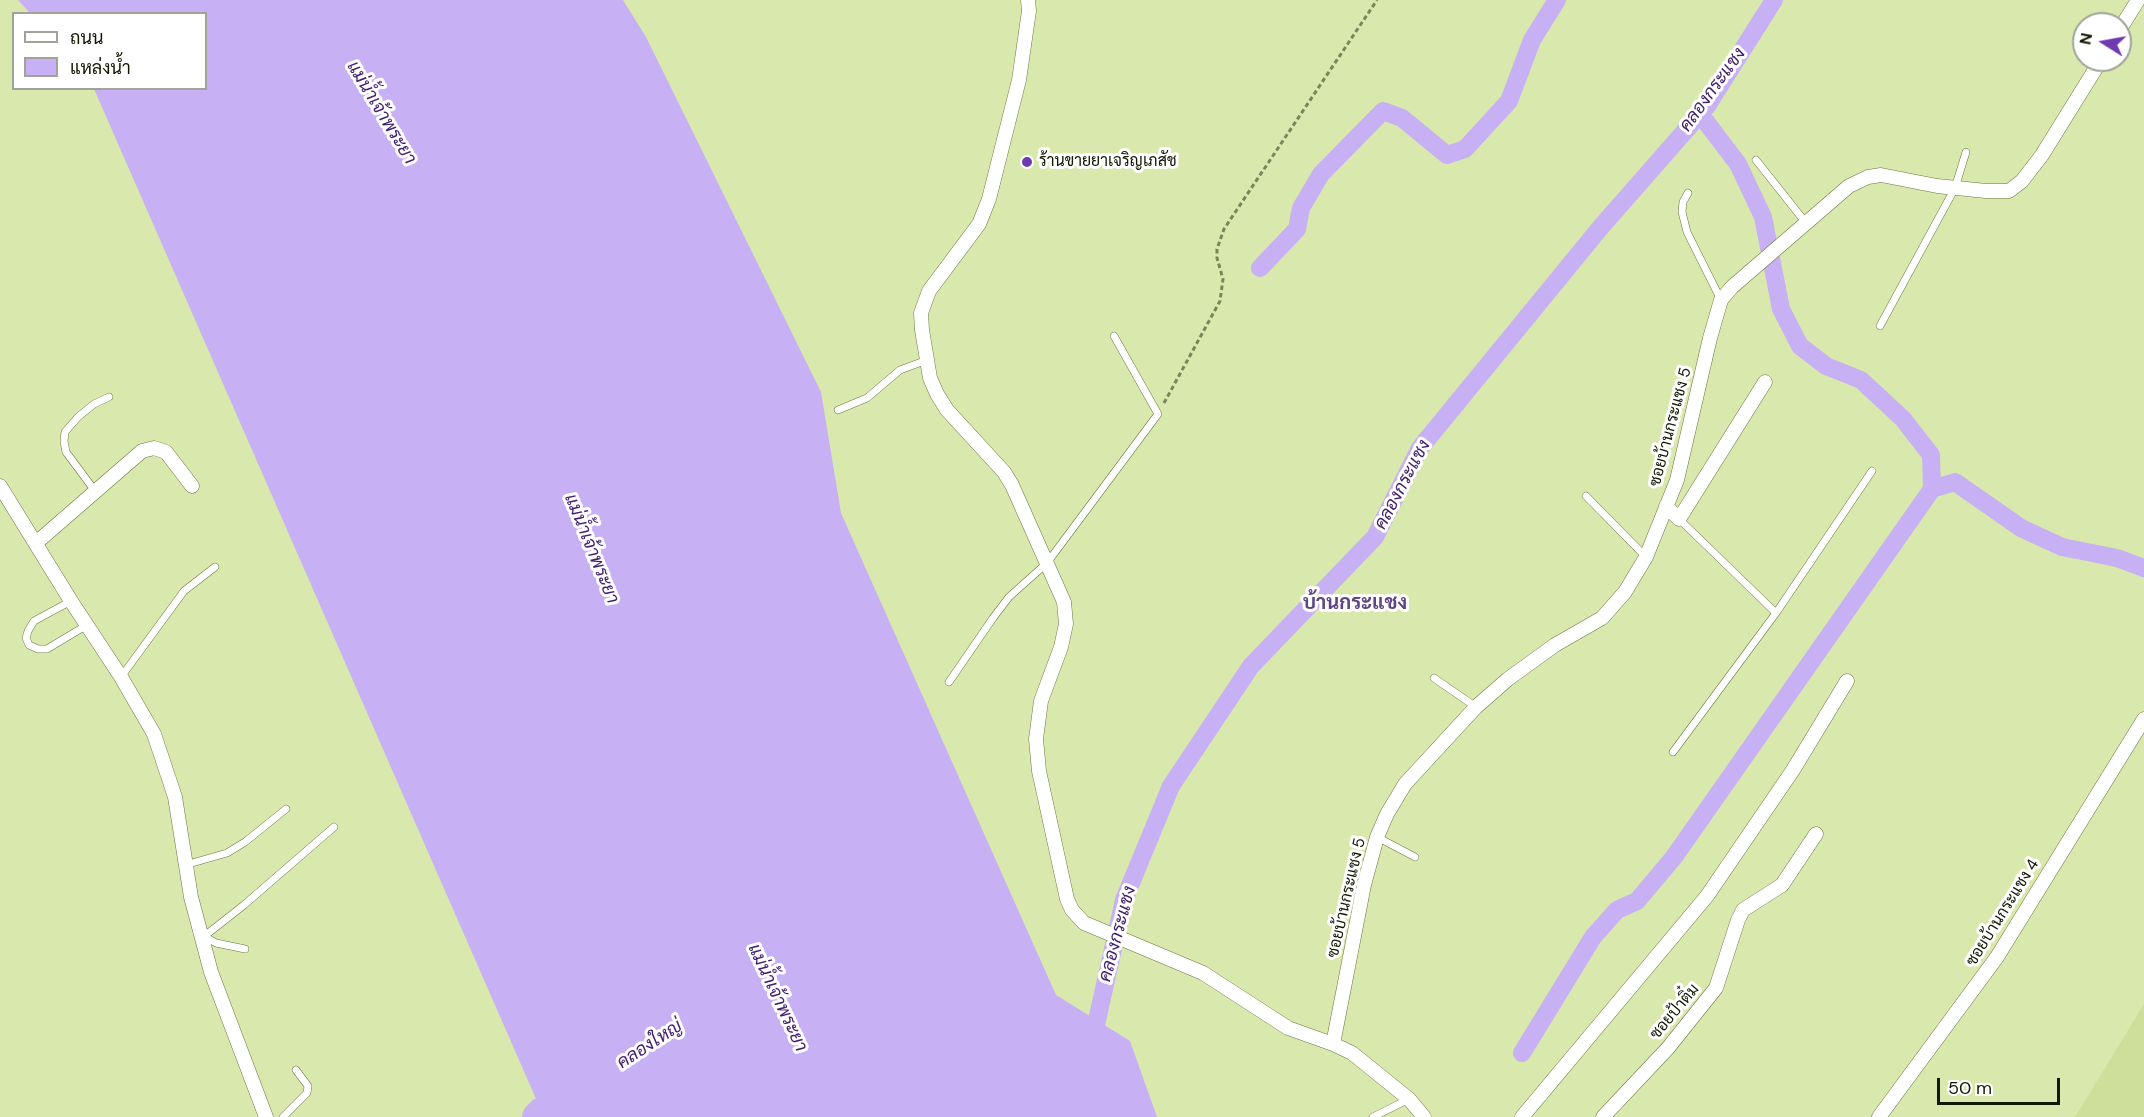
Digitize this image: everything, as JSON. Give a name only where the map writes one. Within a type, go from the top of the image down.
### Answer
[{"type":"street","points":[[1028,0],[1029,11],[1019,80],[989,199],[979,224],[929,291],[921,313],[933,386],[947,410],[1004,472],[1012,484],[1064,602],[1066,624],[1061,647],[1041,701],[1036,739],[1039,771],[1067,899],[1072,910],[1084,923],[1212,978],[1288,1028],[1352,1053],[1409,1099],[1424,1117]]},
{"type":"street","name":"ซอยบ้านกระแชง 5","points":[[1333,1044],[1364,885],[1377,837],[1387,814],[1405,784],[1476,707],[1508,679],[1555,645],[1602,618],[1625,592],[1646,557],[1677,480],[1721,300],[1732,287],[1850,186],[1868,177],[1881,175],[1955,188],[1986,191],[2009,190],[2022,180],[2042,155],[2094,72]]},
{"type":"street","points":[[1666,506],[1679,519],[1765,382]]},
{"type":"street","points":[[36,543],[142,451],[154,448],[166,452],[192,486]]},
{"type":"street","points":[[0,486],[121,677],[154,734],[175,797],[191,897],[211,972],[266,1117]]},
{"type":"street","points":[[1522,1117],[1707,896],[1792,770],[1847,681]]},
{"type":"street","name":"ซอยบ้านกระแชง 4","points":[[1879,1117],[1997,957],[2144,719]]},
{"type":"street","name":"ซอยป้าติ๋ม","points":[[1603,1117],[1668,1048],[1716,988],[1743,910],[1782,885],[1816,834]]},
{"type":"lane","points":[[1880,326],[1955,188],[1966,152]]},
{"type":"lane","points":[[1756,160],[1806,224]]},
{"type":"lane","points":[[1688,193],[1683,202],[1682,212],[1687,232],[1721,300]]},
{"type":"lane","points":[[949,682],[982,632],[1009,597],[1047,563],[1158,414],[1114,336]]},
{"type":"lane","points":[[838,410],[867,398],[900,370],[927,360]]},
{"type":"lane","points":[[95,491],[66,452],[65,432],[94,404],[110,397]]},
{"type":"lane","points":[[1673,752],[1776,613],[1872,471]]},
{"type":"lane","points":[[1586,496],[1646,557]]},
{"type":"lane","points":[[1679,519],[1776,613]]},
{"type":"lane","points":[[121,677],[184,591],[215,567]]},
{"type":"lane","points":[[71,601],[34,621],[26,638],[29,645],[38,649],[46,649],[87,625]]},
{"type":"lane","points":[[1434,678],[1476,707]]},
{"type":"lane","points":[[185,865],[227,853],[245,842],[286,809]]},
{"type":"lane","points":[[245,949],[203,937],[244,905],[334,827]]},
{"type":"lane","points":[[1377,837],[1415,857]]},
{"type":"lane","points":[[283,1117],[307,1093],[308,1086],[296,1070]]},
{"type":"lane","points":[[1373,1117],[1409,1099]]},
{"type":"path","points":[[1158,414],[1220,301],[1223,279],[1217,249],[1224,229],[1377,0]]},
{"type":"shaded area","points":[[2144,1004],[2144,1117],[2075,1117]]},
{"type":"water","name":"แม่น้ำเจ้าพระยา","points":[[18,0],[623,0],[646,37],[821,392],[841,513],[1056,995],[1130,1041],[1157,1117],[544,1117],[94,90],[207,90],[207,12],[29,12]]},
{"type":"waterway","points":[[1260,268],[1297,229],[1301,208],[1321,174],[1383,111],[1402,118],[1447,155],[1465,149],[1509,101],[1532,40],[1557,0]]},
{"type":"waterway","name":"คลองกระแชง","points":[[1088,1041],[1093,1038],[1124,900],[1171,786],[1251,666],[1375,537],[1420,448],[1600,228],[1707,106],[1774,0]]},
{"type":"waterway","points":[[1522,1053],[1593,937],[1617,910],[1637,901],[1674,857],[1932,489],[1931,455],[1903,419],[1861,380],[1826,366],[1800,346],[1781,309],[1763,217],[1738,164],[1700,114]]},
{"type":"waterway","points":[[1932,489],[1955,482],[2021,528],[2062,547],[2117,558],[2144,568]]},
{"type":"waterway","name":"คลองใหญ่","points":[[537,1117],[577,1090]]},
{"type":"place","name":"ร้านขายยาเจริญเภสัช","points":[[1027,162]]},
{"type":"district","name":"บ้านกระแชง","points":[[1355,604]]}]
